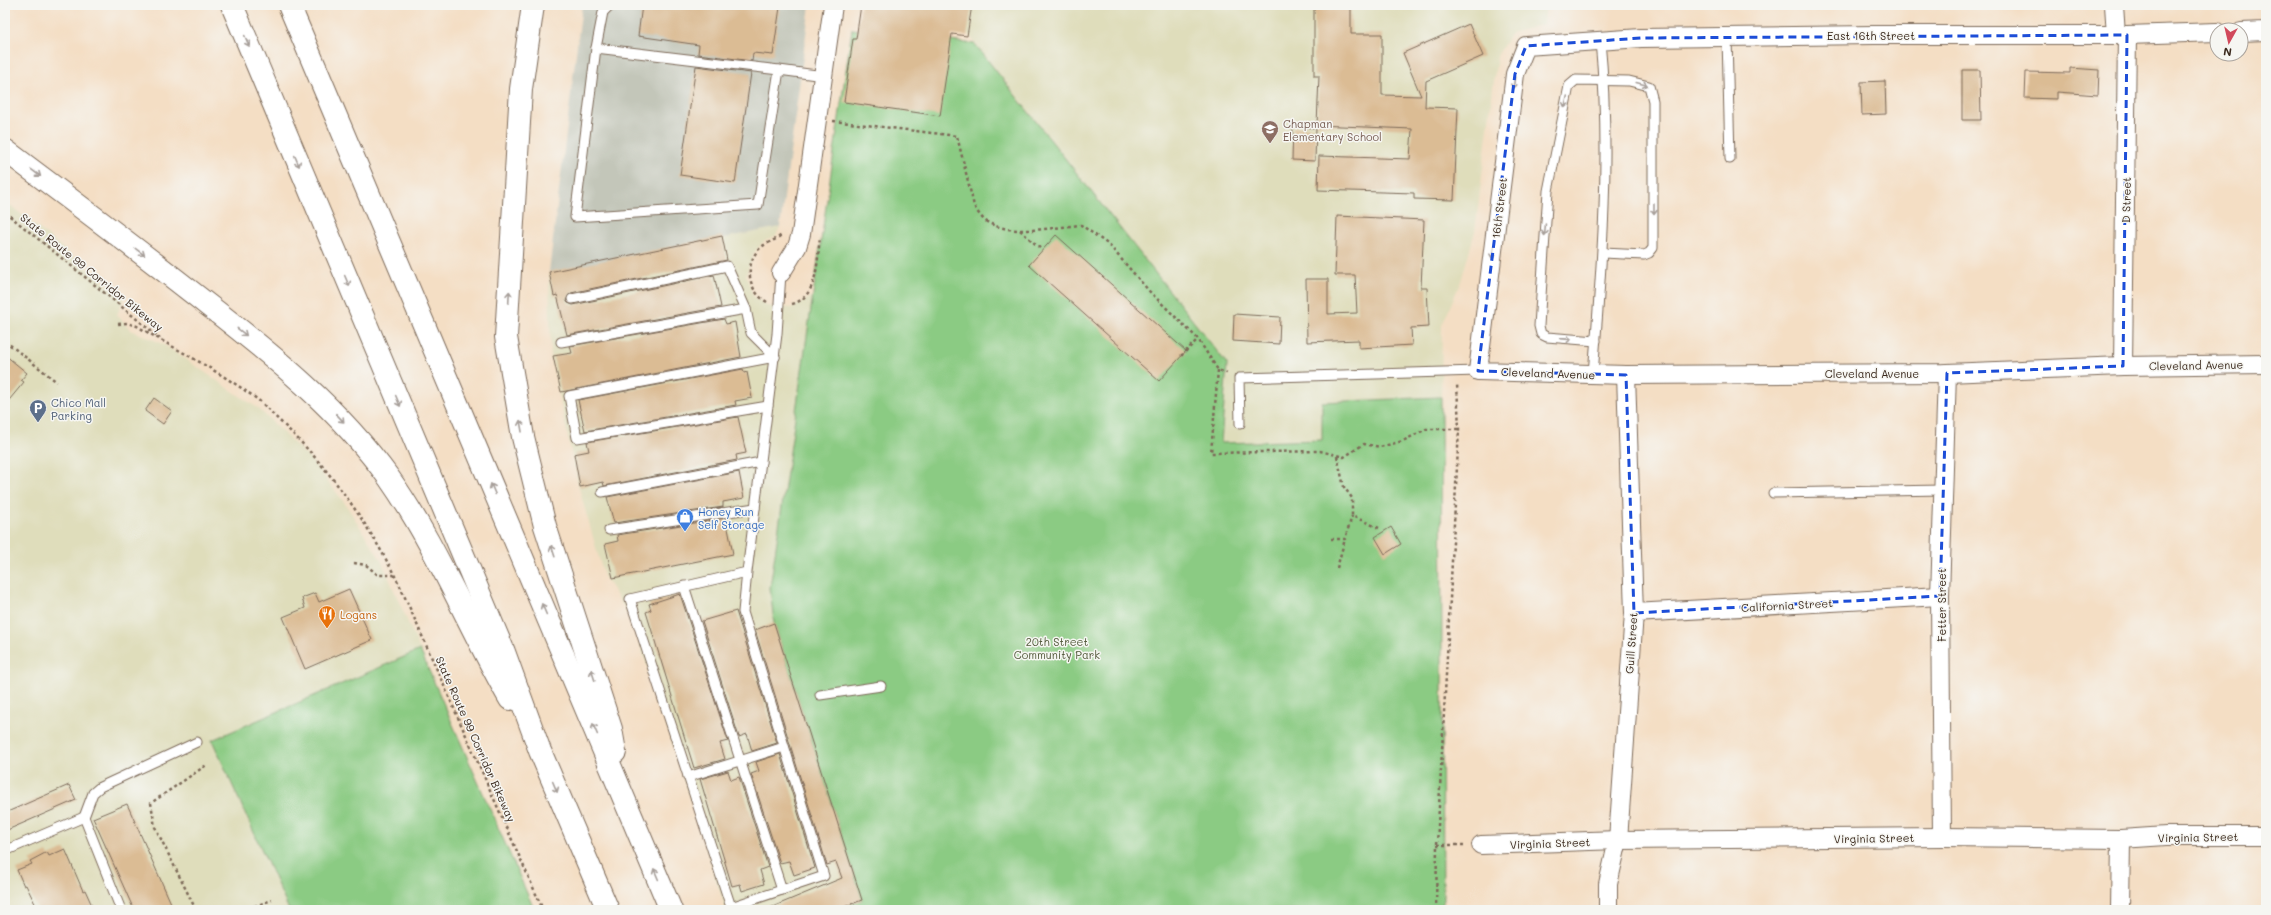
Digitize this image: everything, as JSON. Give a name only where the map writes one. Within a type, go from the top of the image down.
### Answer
[{"type":"highway","points":[[232,5],[501,644],[540,751],[608,910]]},
{"type":"highway","points":[[289,5],[671,910]]},
{"type":"highway","points":[[533,5],[521,89],[506,337],[523,436],[545,526],[611,729],[623,794]]},
{"type":"highway","points":[[5,150],[282,363],[340,417],[389,478],[426,538],[486,657],[540,751]]},
{"type":"street","points":[[782,273],[794,254],[801,234],[833,5]]},
{"type":"street","name":"D Street","points":[[2114,5],[2122,35],[2123,366]]},
{"type":"street","points":[[2249,32],[2266,31]]},
{"type":"street","name":"East 16th Street","points":[[1526,46],[1600,41],[1727,37],[2122,35],[2209,32]]},
{"type":"street","name":"16th Street","points":[[1478,371],[1515,74],[1526,46]]},
{"type":"street","name":"Cleveland Avenue","points":[[1478,371],[1626,375],[1947,373],[2123,366],[2266,364]]},
{"type":"street","name":"Fetter Street","points":[[1942,837],[1940,596],[1947,373]]},
{"type":"street","name":"Guill Street","points":[[1608,910],[1608,884],[1618,840],[1634,613],[1626,375]]},
{"type":"street","name":"California Street","points":[[1634,613],[1940,596]]},
{"type":"street","name":"Virginia Street","points":[[1481,845],[1618,840],[1942,837],[2121,839],[2166,836],[2266,836]]},
{"type":"street","points":[[2120,910],[2121,839]]},
{"type":"lane","points":[[610,5],[603,12],[596,48],[575,217],[758,205],[779,70]]},
{"type":"lane","points":[[1727,37],[1730,159]]},
{"type":"lane","points":[[1593,374],[1603,253],[1604,80],[1600,41]]},
{"type":"lane","points":[[596,48],[824,76]]},
{"type":"lane","points":[[1596,341],[1547,337],[1541,334],[1539,326],[1548,191],[1569,86],[1576,80],[1628,81],[1649,86],[1653,101],[1653,248],[1649,254],[1603,253]]},
{"type":"lane","points":[[572,299],[727,266],[746,309],[752,333],[774,356]]},
{"type":"lane","points":[[747,572],[630,599],[731,907],[824,876],[744,612],[747,572],[774,356],[782,273]]},
{"type":"lane","points":[[562,342],[746,309]]},
{"type":"lane","points":[[768,406],[577,438],[568,396],[774,356]]},
{"type":"lane","points":[[1240,424],[1239,378],[1478,371]]},
{"type":"lane","points":[[602,492],[761,462]]},
{"type":"lane","points":[[1773,493],[1943,490]]},
{"type":"lane","points":[[609,530],[755,508]]},
{"type":"lane","points":[[684,586],[782,890]]},
{"type":"lane","points":[[820,695],[881,686]]},
{"type":"lane","points":[[121,910],[84,817],[93,793],[100,787],[198,742]]},
{"type":"lane","points":[[688,777],[784,746]]},
{"type":"lane","points":[[5,851],[84,817]]},
{"type":"path","points":[[836,122],[957,136],[974,206],[980,216],[990,224],[1020,229],[1081,225],[1109,245],[1150,292],[1198,339],[1218,370],[1211,453],[1320,451],[1344,458],[1364,444],[1380,447],[1403,441],[1426,429],[1459,429]]},
{"type":"path","name":"State Route 99 Corridor Bikeway","points":[[5,212],[168,345]]},
{"type":"path","points":[[1020,229],[1042,250]]},
{"type":"path","name":"State Route 99 Corridor Bikeway","points":[[118,324],[128,323],[137,326],[258,400],[300,440],[350,501],[394,575],[543,910]]},
{"type":"path","points":[[1181,356],[1198,339]]},
{"type":"path","points":[[5,341],[57,382]]},
{"type":"path","points":[[1436,910],[1436,845],[1459,429],[1457,372]]},
{"type":"path","points":[[1337,456],[1344,487],[1352,498],[1352,516],[1337,568]]},
{"type":"path","points":[[1352,516],[1379,528]]},
{"type":"path","points":[[1331,539],[1346,539]]},
{"type":"path","points":[[354,563],[366,565],[378,575],[394,575]]},
{"type":"path","points":[[196,910],[155,827],[151,803],[208,764]]},
{"type":"path","points":[[1436,845],[1481,845]]},
{"type":"path","points":[[243,910],[272,900]]},
{"type":"highlighted area","points":[[2127,35],[2123,366],[1947,373],[1940,596],[1634,613],[1626,375],[1478,371],[1515,74],[1526,46],[1641,38]]},
{"type":"shaded area","points":[[582,5],[810,5],[780,227],[549,272]]},
{"type":"shaded area","name":"Chapman Elementary School","points":[[968,5],[1546,5],[1544,24],[1511,33],[1497,56],[1475,231],[1461,281],[1442,325],[1441,397],[1322,402],[1322,440],[1221,443],[1227,364],[965,30]]},
{"type":"shaded area","points":[[5,201],[124,298],[117,315],[131,330],[163,344],[259,409],[311,460],[344,502],[381,560],[420,650],[212,740],[289,910],[5,910]]},
{"type":"shaded area","name":"Honey Run Self Storage","points":[[780,227],[776,236],[763,242],[754,253],[746,275],[753,296],[767,306],[792,308],[813,296],[770,588],[774,623],[862,900],[836,910],[726,910],[632,619],[604,576],[579,488],[551,358],[549,272]]},
{"type":"green space","name":"20th Street Community Park","points":[[852,29],[975,44],[1227,364],[1221,443],[1322,440],[1322,402],[1441,397],[1443,910],[836,910],[862,900],[774,623],[770,588]]},
{"type":"green space","points":[[420,650],[534,909],[289,910],[212,740]]},
{"type":"building","points":[[642,5],[762,5],[780,7],[773,55],[753,53],[752,61],[698,54],[699,45],[638,36]]},
{"type":"building","points":[[861,5],[972,5],[967,36],[952,34],[940,116],[844,102],[853,39],[856,39]]},
{"type":"building","points":[[1314,6],[1351,6],[1351,34],[1382,34],[1382,95],[1421,96],[1403,53],[1469,24],[1483,56],[1426,81],[1425,107],[1458,108],[1454,200],[1414,199],[1414,193],[1318,190],[1319,156],[1410,159],[1412,129],[1317,125],[1319,76],[1314,76]]},
{"type":"building","points":[[696,66],[751,73],[735,183],[680,175]]},
{"type":"building","points":[[2070,68],[2099,70],[2098,95],[2057,92],[2057,99],[2025,98],[2026,72],[2070,73]]},
{"type":"building","points":[[1962,70],[1980,70],[1981,120],[1962,120]]},
{"type":"building","points":[[1885,81],[1886,114],[1862,115],[1861,82]]},
{"type":"building","points":[[1293,127],[1316,128],[1315,161],[1292,160]]},
{"type":"building","points":[[1337,216],[1424,220],[1421,288],[1427,288],[1429,327],[1411,328],[1412,345],[1359,348],[1359,340],[1307,342],[1306,279],[1328,279],[1328,314],[1357,313],[1355,275],[1335,275]]},
{"type":"building","points":[[1056,235],[1186,351],[1159,381],[1029,265]]},
{"type":"building","points":[[722,236],[727,260],[571,293],[566,300],[568,303],[573,305],[714,275],[721,307],[567,335],[557,295],[554,296],[549,272]]},
{"type":"building","points":[[1234,314],[1280,317],[1279,344],[1233,341]]},
{"type":"building","points":[[724,319],[726,324],[735,322],[741,357],[561,392],[553,356],[572,353],[570,346]]},
{"type":"building","points":[[5,355],[27,373],[21,380],[24,382],[5,405]]},
{"type":"building","points":[[743,369],[744,373],[747,372],[752,398],[735,401],[736,405],[585,431],[578,400]]},
{"type":"building","points":[[154,398],[172,411],[163,424],[145,411]]},
{"type":"building","points":[[738,417],[746,453],[736,455],[737,460],[604,486],[603,482],[580,487],[574,454],[589,451],[587,442]]},
{"type":"building","points":[[739,472],[744,498],[723,502],[723,507],[614,523],[607,497]]},
{"type":"building","points":[[726,518],[733,554],[613,578],[605,544],[618,541],[617,535]]},
{"type":"building","points":[[1391,527],[1401,544],[1385,554],[1375,537]]},
{"type":"building","name":"Logans","points":[[349,589],[372,640],[305,669],[283,617],[305,608],[302,598],[315,593],[319,602]]},
{"type":"building","points":[[680,594],[728,741],[720,743],[725,759],[694,768],[646,612],[651,610],[649,604]]},
{"type":"building","points":[[736,611],[777,743],[752,751],[747,734],[739,737],[702,621]]},
{"type":"building","points":[[774,623],[862,900],[836,910],[765,910],[842,878],[836,862],[827,865],[755,630]]},
{"type":"building","points":[[780,754],[815,868],[794,875],[789,861],[780,863],[751,774],[759,771],[756,762]]},
{"type":"building","points":[[728,771],[731,780],[739,777],[768,867],[760,870],[764,884],[742,891],[740,884],[732,886],[700,779]]},
{"type":"building","points":[[69,785],[76,800],[5,831],[5,813]]},
{"type":"building","points":[[127,804],[174,910],[134,910],[93,818]]},
{"type":"building","points":[[65,849],[83,891],[85,890],[94,910],[38,910],[26,885],[24,886],[17,870],[32,864],[30,861],[47,852],[49,856]]},
{"type":"place","name":"Chapman Elementary School","points":[[1270,144]]},
{"type":"place","name":"Chico Mall Parking","points":[[38,423]]},
{"type":"place","name":"Honey Run Self Storage","points":[[685,532]]},
{"type":"place","name":"Logans","points":[[327,629]]}]
